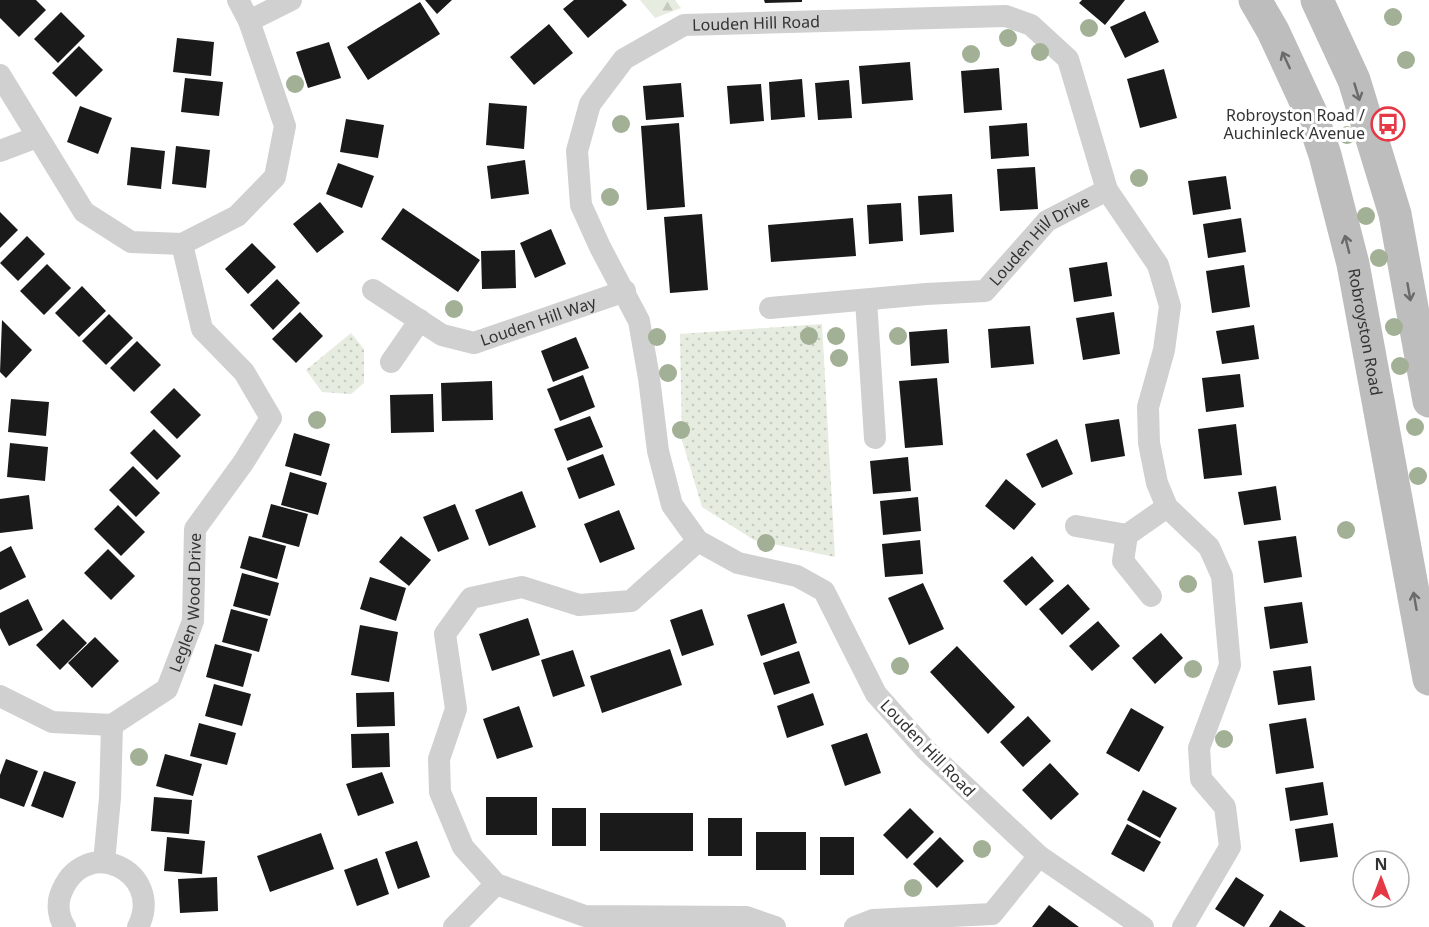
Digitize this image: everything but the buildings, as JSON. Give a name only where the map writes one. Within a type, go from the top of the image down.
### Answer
[{"type":"main road","name":"Robroyston Road","points":[[1255,0],[1273,31],[1311,113],[1325,155],[1353,264],[1429,679]]},
{"type":"main road","points":[[1317,0],[1354,80],[1395,214],[1429,401]]},
{"type":"street","points":[[0,75],[84,212],[131,242],[182,244],[237,216],[275,177],[285,126],[249,21],[238,0]]},
{"type":"street","points":[[249,21],[291,0]]},
{"type":"street","name":"Louden Hill Road","points":[[1143,927],[1038,856],[926,750],[876,694],[824,591],[797,576],[738,562],[698,541],[672,505],[658,451],[639,321],[581,205],[576,151],[590,104],[624,59],[684,26],[861,10],[1006,16],[1031,26],[1068,59],[1107,190],[1158,265],[1170,306],[1164,350],[1148,407],[1149,443],[1157,483],[1167,507],[1209,547],[1222,576],[1230,665],[1199,748],[1201,779],[1225,807],[1230,847],[1183,927]]},
{"type":"street","points":[[0,151],[37,137]]},
{"type":"street","name":"Louden Hill Drive","points":[[770,308],[985,291],[1047,221],[1107,190]]},
{"type":"street","name":"Leglen Wood Drive","points":[[112,725],[167,688],[193,621],[195,530],[243,464],[271,418],[244,372],[201,329],[182,244]]},
{"type":"street","name":"Louden Hill Way","points":[[373,290],[442,335],[474,343],[625,291]]},
{"type":"street","points":[[866,300],[875,438]]},
{"type":"street","points":[[391,362],[420,320]]},
{"type":"street","points":[[1076,526],[1127,535],[1167,507]]},
{"type":"street","points":[[1127,535],[1123,561],[1151,596]]},
{"type":"street","points":[[698,541],[631,601],[579,605],[522,587],[471,598],[446,634],[456,709],[439,759],[440,792],[463,847],[496,884],[585,916],[746,917],[775,927]]},
{"type":"street","points":[[0,696],[52,722],[112,725],[110,798],[104,862]]},
{"type":"street","points":[[855,927],[873,920],[992,914],[1038,856]]},
{"type":"street","points":[[65,927],[61,923],[58,903],[65,881],[84,866],[104,862],[129,871],[142,890],[144,916],[138,927]]},
{"type":"street","points":[[454,927],[496,884]]},
{"type":"green space","points":[[640,0],[675,0],[681,8],[655,18]]},
{"type":"green space","points":[[822,324],[835,557],[754,540],[702,507],[682,440],[680,334]]},
{"type":"green space","points":[[351,333],[364,349],[364,383],[351,394],[322,392],[306,370]]},
{"type":"place","name":"Robroyston Road / Auchinleck Avenue","points":[[1388,124]]}]
